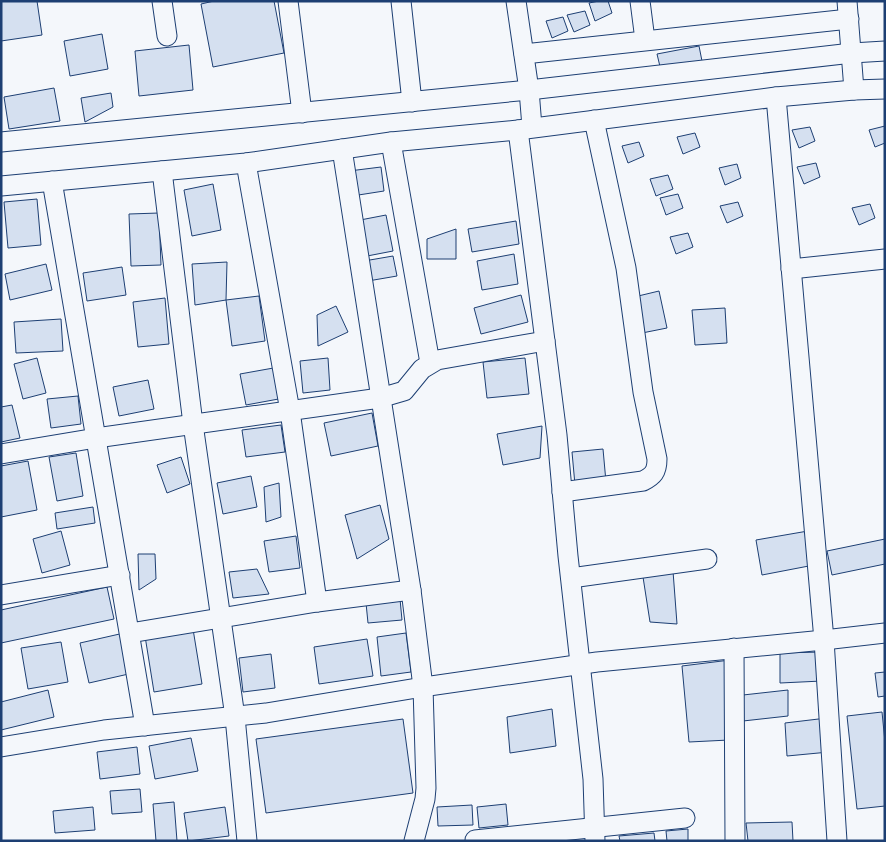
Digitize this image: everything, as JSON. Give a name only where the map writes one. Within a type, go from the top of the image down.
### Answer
[{"type":"street","points":[[162,1],[166,36]]},
{"type":"street","points":[[288,1],[302,113]]},
{"type":"street","points":[[401,1],[412,102]]},
{"type":"street","points":[[516,1],[524,54],[545,342],[557,435],[593,779],[595,834]]},
{"type":"street","points":[[640,1],[645,40]]},
{"type":"street","points":[[524,54],[645,40],[848,10],[854,85]]},
{"type":"street","points":[[1,186],[246,163],[391,142],[528,113],[885,51]]},
{"type":"street","points":[[1,142],[412,102],[594,120],[854,85],[885,89]]},
{"type":"street","points":[[776,97],[824,640],[837,841]]},
{"type":"street","points":[[562,492],[643,481],[652,476],[657,468],[643,392],[626,268],[594,120]]},
{"type":"street","points":[[391,142],[430,363]]},
{"type":"street","points":[[342,149],[411,590],[423,687],[426,788],[414,841]]},
{"type":"street","points":[[246,163],[290,411],[317,602]]},
{"type":"street","points":[[162,171],[193,424],[219,617],[235,717],[247,841]]},
{"type":"street","points":[[52,181],[145,726]]},
{"type":"street","points":[[791,269],[885,259]]},
{"type":"street","points":[[1,454],[96,438],[380,398],[404,391],[422,369],[437,360],[545,342]]},
{"type":"street","points":[[571,578],[707,559]]},
{"type":"street","points":[[1,595],[120,576]]},
{"type":"street","points":[[130,633],[317,602],[411,590]]},
{"type":"street","points":[[1,747],[104,730],[235,717],[581,664],[885,633]]},
{"type":"street","points":[[734,648],[735,841]]},
{"type":"street","points":[[475,840],[595,834],[685,818]]},
{"type":"building","points":[[1,1],[37,1],[42,35],[1,41]]},
{"type":"building","points":[[214,1],[274,1],[284,53],[213,67],[201,4]]},
{"type":"building","points":[[608,1],[612,13],[595,21],[589,3]]},
{"type":"building","points":[[585,11],[590,25],[574,32],[567,15]]},
{"type":"building","points":[[563,17],[568,31],[552,38],[546,21]]},
{"type":"building","points":[[102,34],[108,69],[70,76],[64,41]]},
{"type":"building","points":[[189,45],[193,90],[139,96],[135,51]]},
{"type":"building","points":[[699,46],[703,66],[662,75],[657,54]]},
{"type":"building","points":[[54,88],[60,121],[9,129],[4,97]]},
{"type":"building","points":[[111,93],[113,107],[85,122],[81,98]]},
{"type":"building","points":[[885,126],[885,143],[875,147],[869,130]]},
{"type":"building","points":[[810,127],[815,141],[799,148],[792,130]]},
{"type":"building","points":[[695,133],[700,147],[683,154],[677,137]]},
{"type":"building","points":[[639,142],[644,156],[628,163],[622,146]]},
{"type":"building","points":[[816,163],[820,177],[804,184],[797,167]]},
{"type":"building","points":[[737,164],[741,178],[725,185],[719,168]]},
{"type":"building","points":[[381,167],[384,191],[352,196],[349,171]]},
{"type":"building","points":[[668,175],[673,189],[656,196],[650,179]]},
{"type":"building","points":[[213,184],[221,230],[192,236],[184,190]]},
{"type":"building","points":[[678,194],[683,208],[666,215],[660,198]]},
{"type":"building","points":[[37,199],[41,245],[8,248],[4,202]]},
{"type":"building","points":[[738,202],[743,216],[727,223],[720,206]]},
{"type":"building","points":[[870,204],[875,218],[859,225],[852,208]]},
{"type":"building","points":[[159,213],[161,265],[131,266],[129,214]]},
{"type":"building","points":[[386,215],[393,251],[362,257],[355,221]]},
{"type":"building","points":[[516,221],[519,244],[472,252],[468,229]]},
{"type":"building","points":[[456,229],[456,259],[427,259],[427,239]]},
{"type":"building","points":[[688,233],[693,247],[676,254],[670,237]]},
{"type":"building","points":[[514,254],[518,284],[482,290],[477,261]]},
{"type":"building","points":[[393,256],[397,276],[368,281],[364,261]]},
{"type":"building","points":[[227,262],[226,300],[195,305],[192,264]]},
{"type":"building","points":[[46,264],[52,290],[10,300],[5,274]]},
{"type":"building","points":[[122,267],[126,295],[87,301],[83,273]]},
{"type":"building","points":[[659,291],[667,328],[642,333],[634,297]]},
{"type":"building","points":[[521,295],[528,322],[481,334],[474,308]]},
{"type":"building","points":[[259,296],[265,341],[232,346],[226,300]]},
{"type":"building","points":[[165,298],[169,344],[138,347],[133,302]]},
{"type":"building","points":[[336,306],[348,332],[318,346],[317,315]]},
{"type":"building","points":[[725,308],[727,343],[695,345],[692,310]]},
{"type":"building","points":[[61,319],[63,351],[16,353],[14,322]]},
{"type":"building","points":[[37,358],[46,393],[23,399],[14,364]]},
{"type":"building","points":[[328,358],[330,390],[303,393],[300,361]]},
{"type":"building","points":[[525,358],[529,394],[487,398],[483,362]]},
{"type":"building","points":[[279,367],[284,398],[246,405],[240,374]]},
{"type":"building","points":[[148,380],[154,409],[119,416],[113,387]]},
{"type":"building","points":[[78,396],[81,424],[51,428],[47,399]]},
{"type":"building","points":[[12,405],[20,438],[1,442],[1,407]]},
{"type":"building","points":[[372,413],[378,446],[331,456],[324,423]]},
{"type":"building","points":[[281,425],[285,452],[246,457],[242,430]]},
{"type":"building","points":[[542,426],[540,458],[503,465],[497,434]]},
{"type":"building","points":[[603,449],[606,482],[575,485],[572,452]]},
{"type":"building","points":[[76,453],[83,496],[57,501],[49,457]]},
{"type":"building","points":[[181,457],[190,484],[167,493],[157,465]]},
{"type":"building","points":[[28,461],[37,510],[1,517],[1,466]]},
{"type":"building","points":[[251,476],[257,507],[223,514],[217,483]]},
{"type":"building","points":[[279,483],[281,517],[266,522],[264,487]]},
{"type":"building","points":[[380,505],[389,539],[357,559],[345,515]]},
{"type":"building","points":[[93,507],[95,523],[57,529],[55,513]]},
{"type":"building","points":[[61,531],[70,565],[42,573],[33,539]]},
{"type":"building","points":[[808,531],[814,565],[762,575],[756,540]]},
{"type":"building","points":[[296,536],[300,568],[269,572],[264,541]]},
{"type":"building","points":[[885,539],[885,564],[832,575],[827,551]]},
{"type":"building","points":[[138,554],[155,554],[156,579],[139,590]]},
{"type":"building","points":[[257,569],[269,594],[233,598],[229,572]]},
{"type":"building","points":[[673,571],[677,624],[650,622],[643,577]]},
{"type":"building","points":[[107,587],[114,619],[1,643],[1,610]]},
{"type":"building","points":[[400,599],[402,620],[368,623],[366,603]]},
{"type":"building","points":[[193,629],[202,684],[154,692],[145,636]]},
{"type":"building","points":[[124,633],[133,673],[89,683],[80,643]]},
{"type":"building","points":[[406,633],[411,672],[381,676],[377,637]]},
{"type":"building","points":[[367,639],[373,676],[319,684],[314,647]]},
{"type":"building","points":[[61,642],[68,682],[28,689],[21,648]]},
{"type":"building","points":[[821,652],[822,681],[780,683],[780,653]]},
{"type":"building","points":[[271,654],[275,688],[243,692],[239,658]]},
{"type":"building","points":[[730,660],[729,740],[689,742],[682,666]]},
{"type":"building","points":[[885,672],[885,696],[878,697],[875,673]]},
{"type":"building","points":[[48,690],[54,717],[1,730],[1,702]]},
{"type":"building","points":[[788,690],[788,716],[743,721],[743,695]]},
{"type":"building","points":[[552,709],[556,746],[510,753],[507,717]]},
{"type":"building","points":[[882,712],[885,742],[885,806],[857,809],[847,716]]},
{"type":"building","points":[[827,718],[829,752],[787,756],[785,723]]},
{"type":"building","points":[[403,719],[413,793],[266,813],[256,739]]},
{"type":"building","points":[[191,738],[198,771],[155,779],[149,746]]},
{"type":"building","points":[[137,747],[140,774],[100,779],[97,752]]},
{"type":"building","points":[[140,789],[142,812],[112,814],[110,791]]},
{"type":"building","points":[[174,802],[177,841],[156,841],[153,804]]},
{"type":"building","points":[[506,804],[508,825],[479,828],[477,807]]},
{"type":"building","points":[[472,805],[473,825],[438,826],[437,807]]},
{"type":"building","points":[[93,807],[95,830],[55,833],[53,811]]},
{"type":"building","points":[[225,807],[229,836],[188,841],[184,813]]},
{"type":"building","points":[[792,822],[793,841],[748,841],[746,823]]},
{"type":"building","points":[[688,829],[688,841],[667,841],[666,831]]},
{"type":"building","points":[[654,833],[655,841],[620,841],[619,836]]}]
